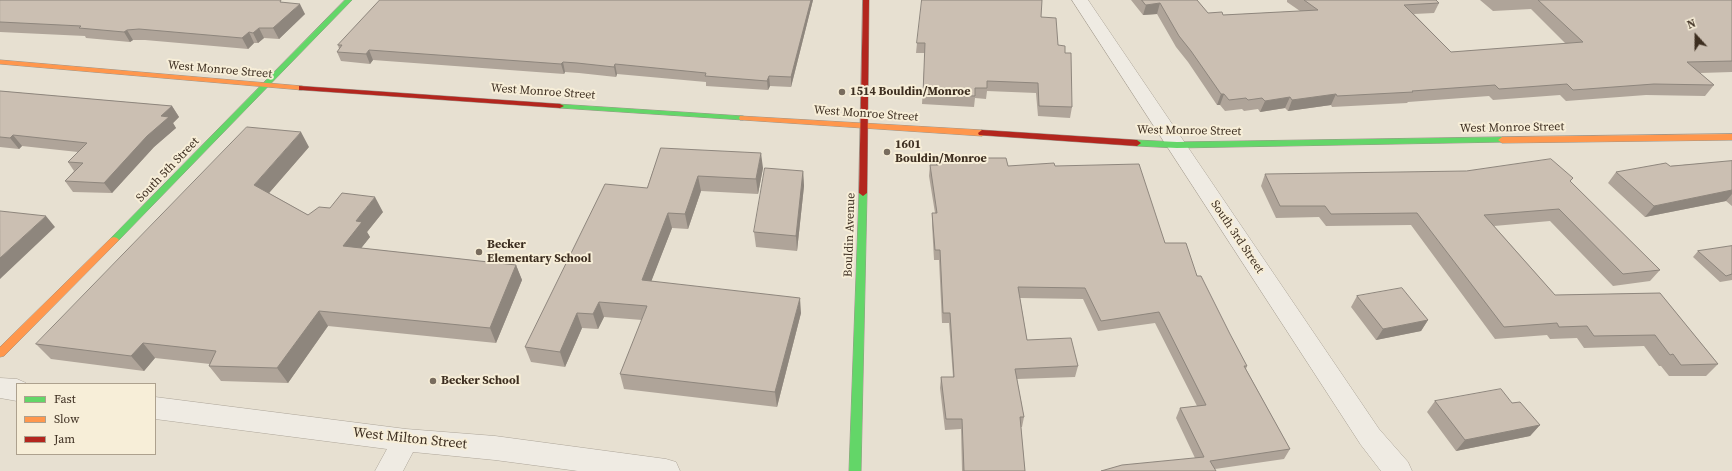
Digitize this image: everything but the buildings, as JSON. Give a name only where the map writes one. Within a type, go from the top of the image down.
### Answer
[{"type":"street","name":"South 5th Street","points":[[0,353],[146,209],[349,0]]},
{"type":"street","name":"Bouldin Avenue","points":[[855,471],[865,126],[866,0]]},
{"type":"street","name":"South 3rd Street","points":[[1080,0],[1370,436],[1398,471]]},
{"type":"street","name":"West Monroe Street","points":[[0,62],[267,86],[865,126],[1177,145],[1732,137]]},
{"type":"street","points":[[0,388],[16,390]]},
{"type":"street","name":"West Milton Street","points":[[156,408],[406,440],[494,448],[666,471]]},
{"type":"street","points":[[389,471],[406,440]]},
{"type":"traffic: fast","points":[[114,240],[349,0]]},
{"type":"traffic: fast","points":[[560,106],[743,118]]},
{"type":"traffic: fast","points":[[1137,143],[1177,145],[1502,140]]},
{"type":"traffic: fast","points":[[855,471],[863,193]]},
{"type":"traffic: slow","points":[[0,62],[302,88]]},
{"type":"traffic: slow","points":[[743,118],[982,133]]},
{"type":"traffic: slow","points":[[1502,140],[1732,137]]},
{"type":"traffic: slow","points":[[0,353],[114,240]]},
{"type":"traffic: jam","points":[[863,193],[866,0]]},
{"type":"traffic: jam","points":[[302,88],[560,106]]},
{"type":"traffic: jam","points":[[982,133],[1137,143]]},
{"type":"place","name":"1514 Bouldin/Monroe","points":[[842,92]]},
{"type":"place","name":"1601 Bouldin/Monroe","points":[[887,152]]},
{"type":"place","name":"Becker Elementary School","points":[[479,252]]},
{"type":"place","name":"Becker School","points":[[433,381]]}]
